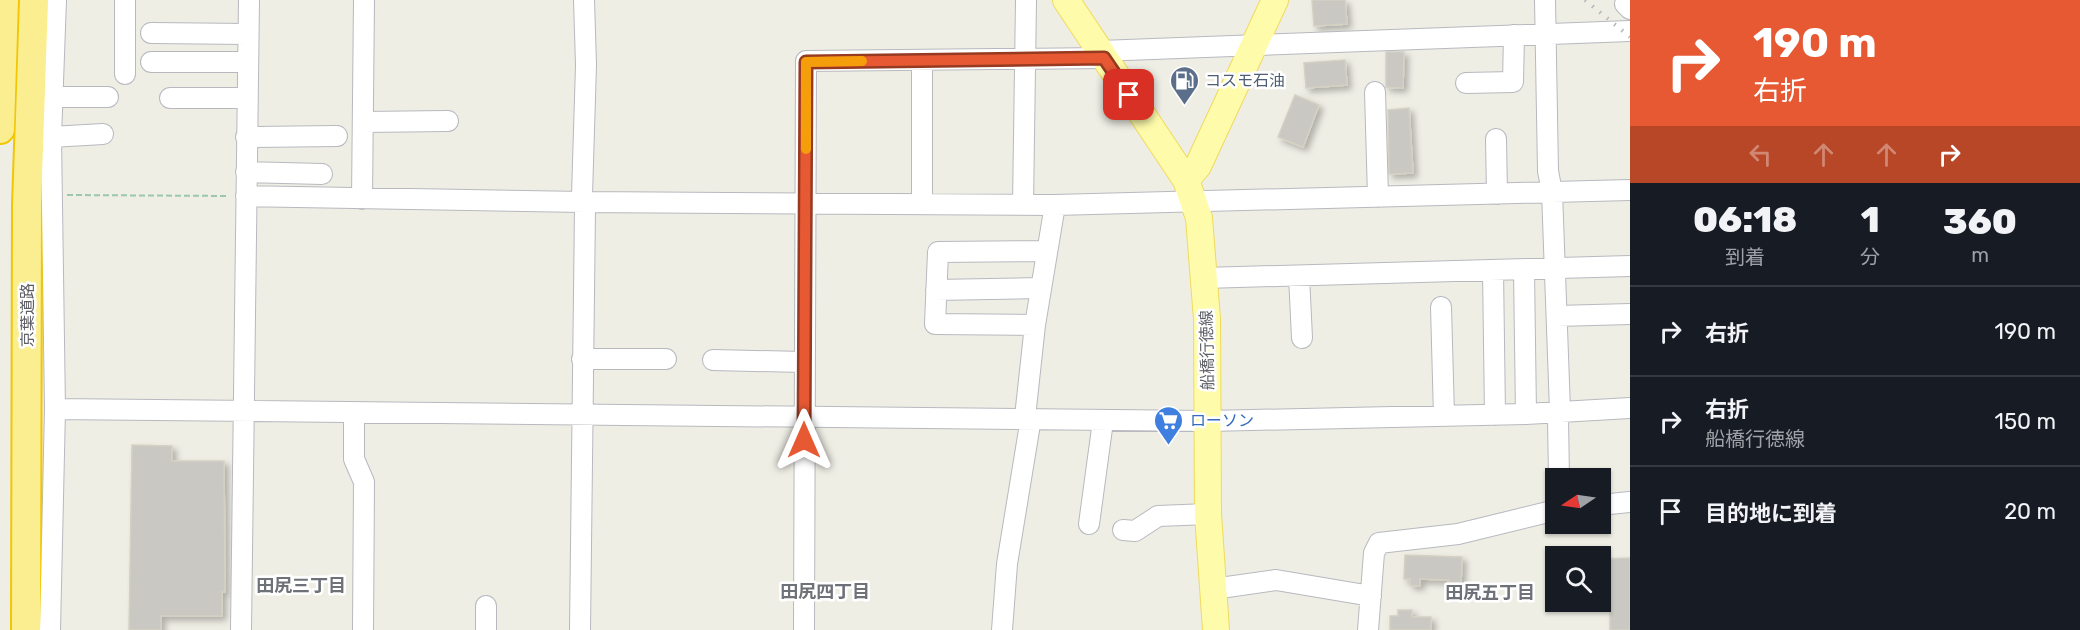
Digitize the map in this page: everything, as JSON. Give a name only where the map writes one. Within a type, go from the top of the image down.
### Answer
[{"type":"highway","points":[[0,129],[4,0]]},
{"type":"highway","name":"京葉道路","points":[[26,630],[27,205],[34,0]]},
{"type":"main road","name":"船橋行徳線","points":[[1066,0],[1191,191],[1204,278],[1208,514],[1216,630]]},
{"type":"main road","points":[[1191,191],[1198,166],[1275,0]]},
{"type":"street","points":[[50,630],[54,409],[51,138],[56,0]]},
{"type":"street","points":[[125,0],[125,74]]},
{"type":"street","points":[[241,630],[243,412],[241,174],[246,137],[249,0]]},
{"type":"street","points":[[362,199],[364,0]]},
{"type":"street","points":[[580,630],[584,0]]},
{"type":"street","points":[[1023,205],[1023,59],[1026,0]]},
{"type":"street","points":[[1545,0],[1548,171],[1552,192],[1560,410],[1557,420],[1559,468]]},
{"type":"street","points":[[804,630],[803,362],[807,201],[806,62],[1023,59],[1255,43],[1630,31]]},
{"type":"street","points":[[151,33],[248,34]]},
{"type":"street","points":[[1466,83],[1513,82],[1514,35]]},
{"type":"street","points":[[922,60],[922,204]]},
{"type":"street","points":[[151,62],[247,62]]},
{"type":"street","points":[[1375,92],[1378,197]]},
{"type":"street","points":[[52,97],[108,97]]},
{"type":"street","points":[[170,98],[247,98]]},
{"type":"street","points":[[363,122],[448,121]]},
{"type":"street","points":[[51,138],[103,134]]},
{"type":"street","points":[[246,137],[337,136]]},
{"type":"street","points":[[1496,139],[1497,194]]},
{"type":"street","points":[[241,174],[322,174]]},
{"type":"street","points":[[242,196],[584,202],[807,201],[1023,205],[1191,191],[1378,197],[1630,190]]},
{"type":"street","points":[[1002,630],[1007,564],[1028,418],[1035,325],[1055,204]]},
{"type":"street","points":[[1035,325],[934,324],[938,252],[1046,251]]},
{"type":"street","points":[[1204,278],[1630,266]]},
{"type":"street","points":[[1493,270],[1495,415]]},
{"type":"street","points":[[1524,270],[1526,414]]},
{"type":"street","points":[[1299,276],[1302,338]]},
{"type":"street","points":[[936,290],[1040,288]]},
{"type":"street","points":[[1441,307],[1444,416]]},
{"type":"street","points":[[1557,316],[1630,314]]},
{"type":"street","points":[[582,359],[666,359]]},
{"type":"street","points":[[713,360],[803,362]]},
{"type":"street","points":[[54,409],[1208,421],[1495,415],[1630,408]]},
{"type":"street","points":[[354,413],[354,459],[364,482],[363,630]]},
{"type":"street","points":[[1089,524],[1103,421]]},
{"type":"street","points":[[1611,504],[1630,502]]},
{"type":"street","points":[[1368,630],[1374,553],[1379,543],[1458,534],[1545,513]]},
{"type":"street","points":[[1123,530],[1135,531],[1158,516],[1208,514]]},
{"type":"street","points":[[1214,589],[1276,580],[1371,596]]},
{"type":"street","points":[[486,606],[486,630]]},
{"type":"path","points":[[52,195],[242,196]]},
{"type":"building","points":[[1312,0],[1345,0],[1347,24],[1314,26]]},
{"type":"building","points":[[1386,52],[1404,52],[1403,88],[1386,87]]},
{"type":"building","points":[[1345,60],[1347,85],[1306,88],[1304,63]]},
{"type":"building","points":[[1295,95],[1319,105],[1303,147],[1278,137]]},
{"type":"building","points":[[1409,108],[1413,173],[1389,174],[1388,110]]},
{"type":"building","points":[[132,445],[172,446],[172,461],[224,461],[225,592],[222,592],[222,616],[161,616],[161,630],[129,630]]},
{"type":"building","points":[[1405,555],[1462,557],[1461,584],[1448,584],[1449,580],[1420,579],[1420,586],[1410,585],[1410,579],[1404,579]]},
{"type":"building","points":[[1630,558],[1630,630],[1610,630],[1611,559]]},
{"type":"building","points":[[1398,610],[1412,610],[1412,617],[1431,617],[1431,630],[1390,630],[1390,616],[1398,616]]},
{"type":"railway","points":[[1585,0],[1630,37]]},
{"type":"slow traffic","points":[[806,149],[806,62],[862,61]]},
{"type":"place","name":"コスモ石油","points":[[1184,106]]},
{"type":"place","name":"ローソン","points":[[1169,446]]},
{"type":"district","name":"田尻三丁目","points":[[301,586]]},
{"type":"district","name":"田尻四丁目","points":[[825,592]]},
{"type":"district","name":"田尻五丁目","points":[[1490,593]]},
{"type":"route","points":[[804,440],[806,62],[1104,58],[1129,95]]}]
